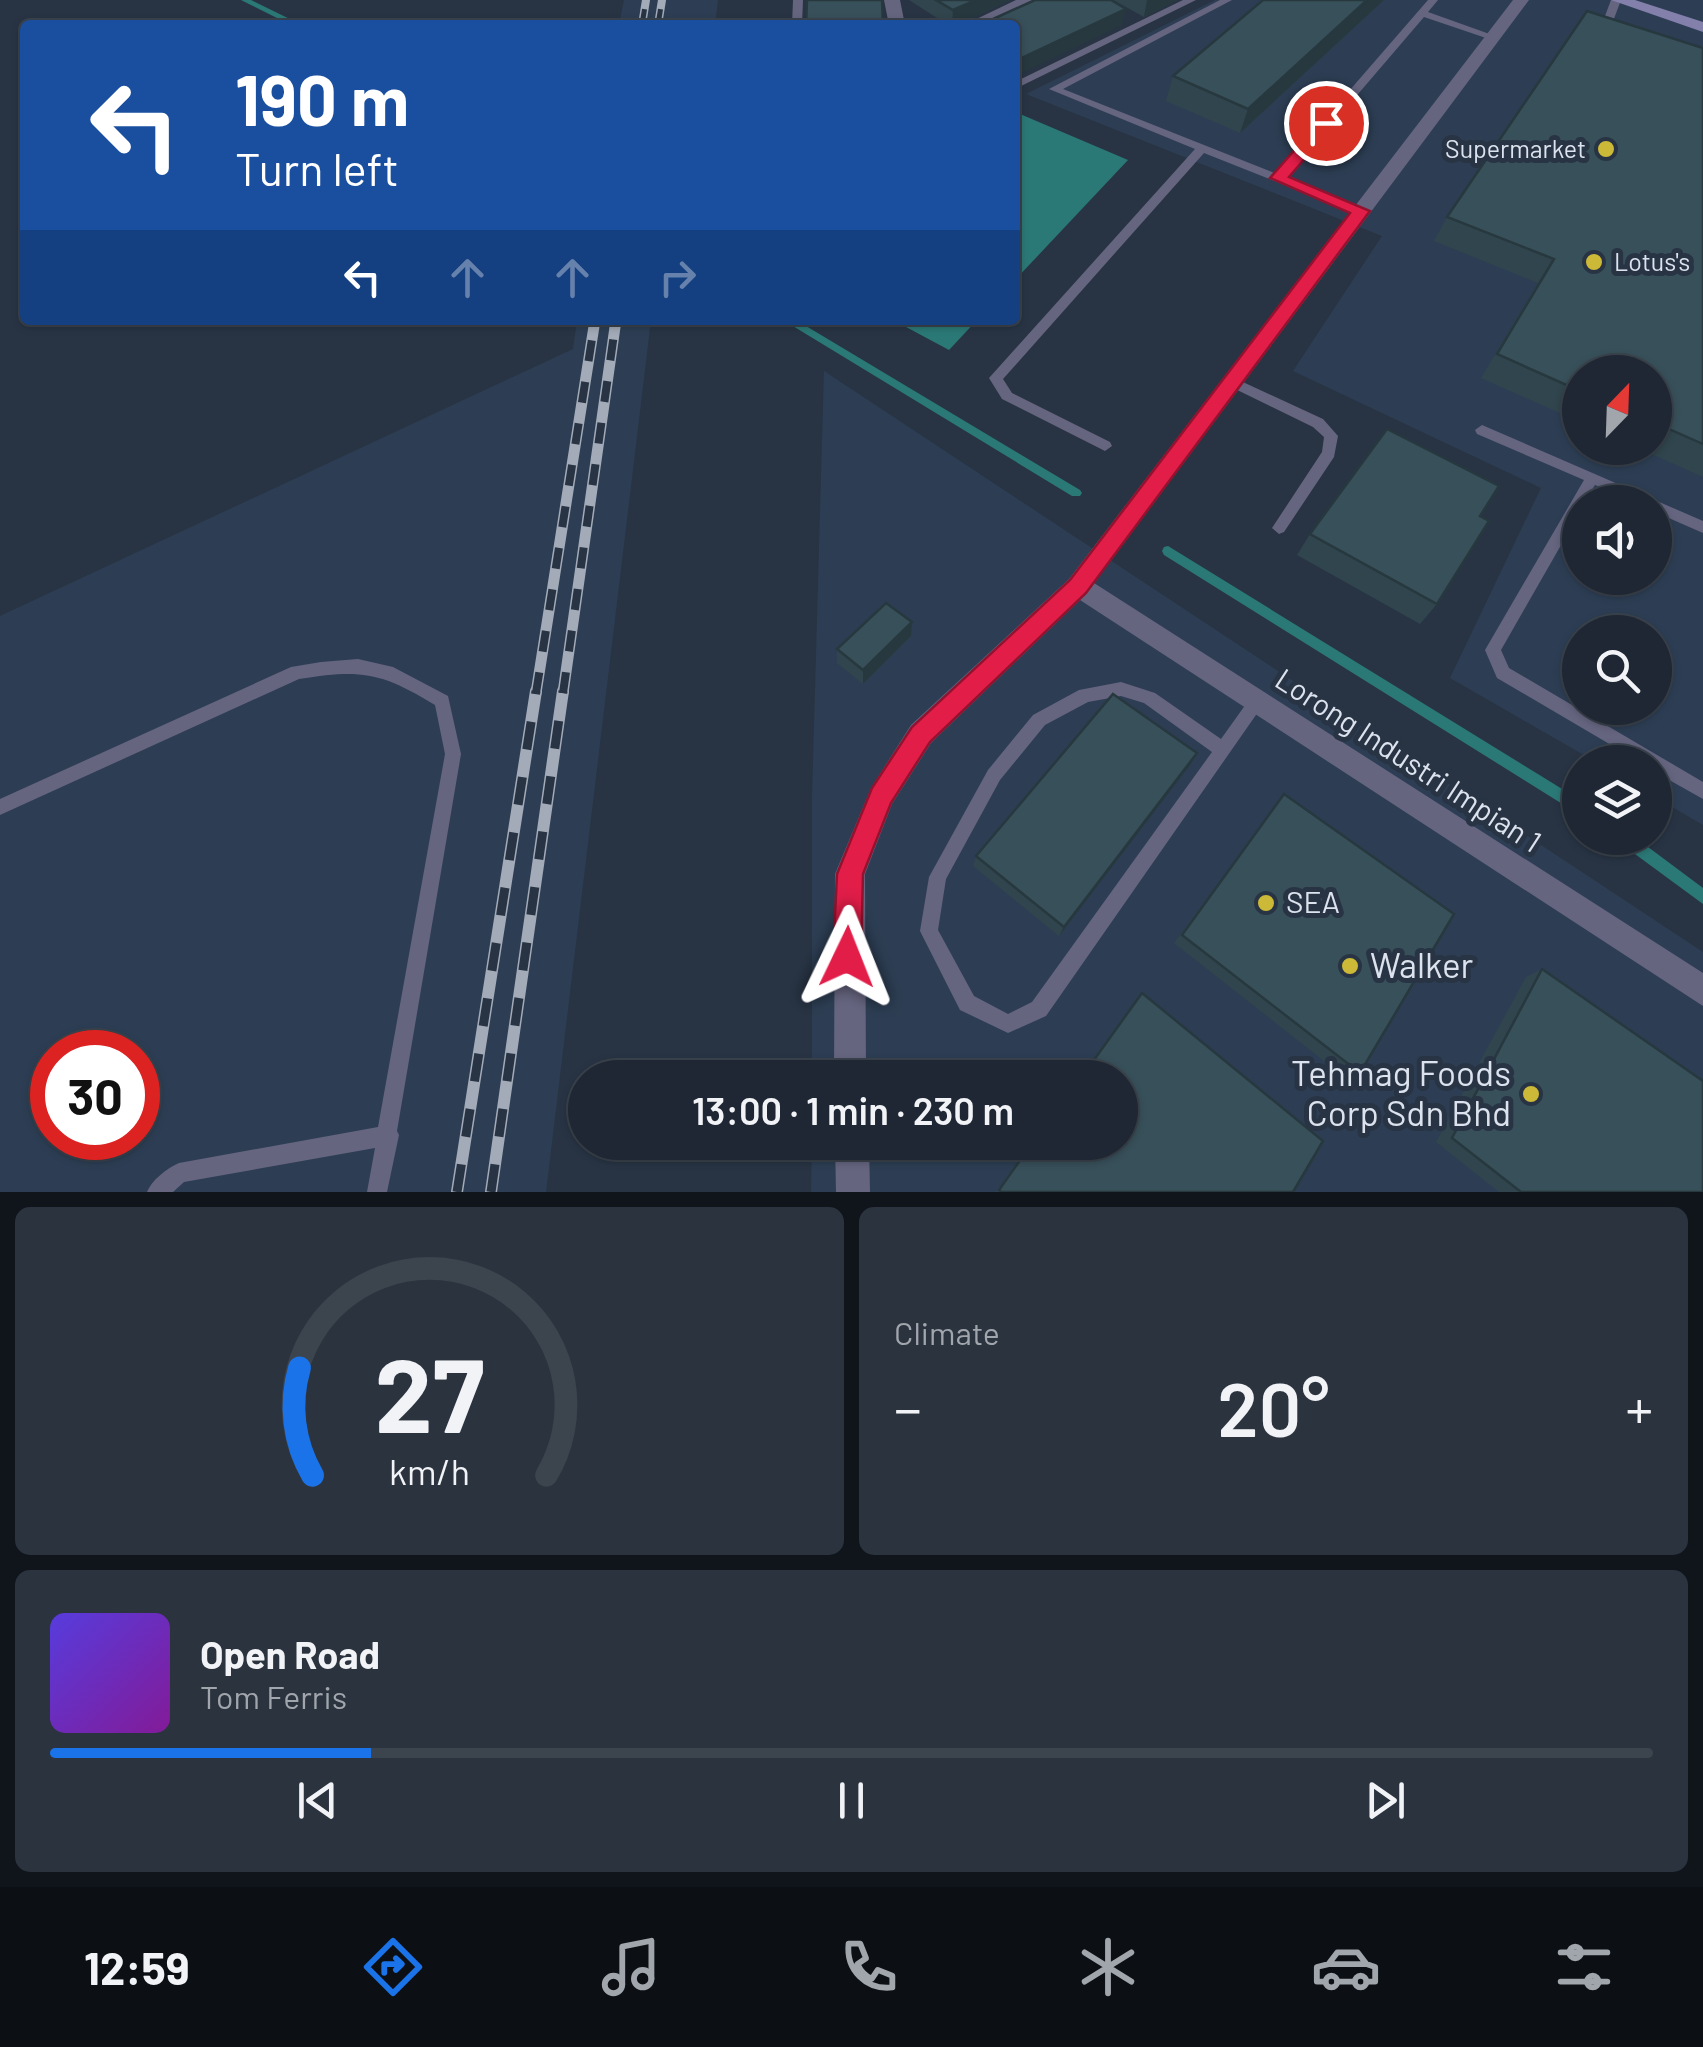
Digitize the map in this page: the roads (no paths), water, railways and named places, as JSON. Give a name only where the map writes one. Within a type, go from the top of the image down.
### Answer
[{"type":"street","points":[[984,20],[1030,0]]},
{"type":"street","points":[[850,1060],[850,874],[881,796],[921,734],[1078,586],[1521,0]]},
{"type":"street","points":[[1618,0],[1703,27]]},
{"type":"street","name":"Lorong Industri Impian 1","points":[[1078,586],[1703,991]]},
{"type":"street","points":[[852,1160],[853,1192]]},
{"type":"lane","points":[[1020,84],[1191,0]]},
{"type":"lane","points":[[1227,0],[1054,89],[1361,211]]},
{"type":"lane","points":[[1278,178],[1433,0]]},
{"type":"lane","points":[[1618,0],[1607,24],[1610,35],[1620,44]]},
{"type":"lane","points":[[1422,12],[1493,37]]},
{"type":"lane","points":[[1104,446],[1008,396],[996,378],[1202,148]]},
{"type":"lane","points":[[1232,382],[1318,423],[1330,436],[1329,452],[1279,528]]},
{"type":"lane","points":[[1482,430],[1608,485]]},
{"type":"lane","points":[[1592,478],[1493,650],[1494,660],[1503,673],[1625,745]]},
{"type":"lane","points":[[1672,513],[1703,527]]},
{"type":"lane","points":[[0,807],[297,672],[348,664],[396,671],[442,700],[454,754],[377,1192]]},
{"type":"lane","points":[[1224,750],[1149,698],[1121,690],[1085,695],[1039,720],[994,775],[938,877],[929,932],[967,1003],[1008,1024],[1038,1009],[1224,750],[1257,702]]},
{"type":"lane","points":[[1672,773],[1703,791]]},
{"type":"lane","points":[[157,1192],[179,1173],[390,1135]]},
{"type":"waterway","points":[[245,0],[287,20]]},
{"type":"waterway","points":[[796,325],[1076,493]]},
{"type":"waterway","points":[[1168,551],[1562,797]]},
{"type":"waterway","points":[[1647,855],[1703,897]]},
{"type":"railway","points":[[643,20],[646,0]]},
{"type":"railway","points":[[659,20],[662,0]]},
{"type":"railway","points":[[536,693],[594,325]]},
{"type":"railway","points":[[563,693],[615,325]]},
{"type":"railway","points":[[457,1192],[536,691]]},
{"type":"railway","points":[[491,1192],[563,691]]},
{"type":"place","name":"Supermarket","points":[[1606,149]]},
{"type":"place","name":"Lotus's","points":[[1594,262]]},
{"type":"place","name":"SEA","points":[[1266,903]]},
{"type":"place","name":"Walker","points":[[1350,966]]},
{"type":"place","name":"Tehmag Foods Corp Sdn Bhd","points":[[1531,1094]]}]
